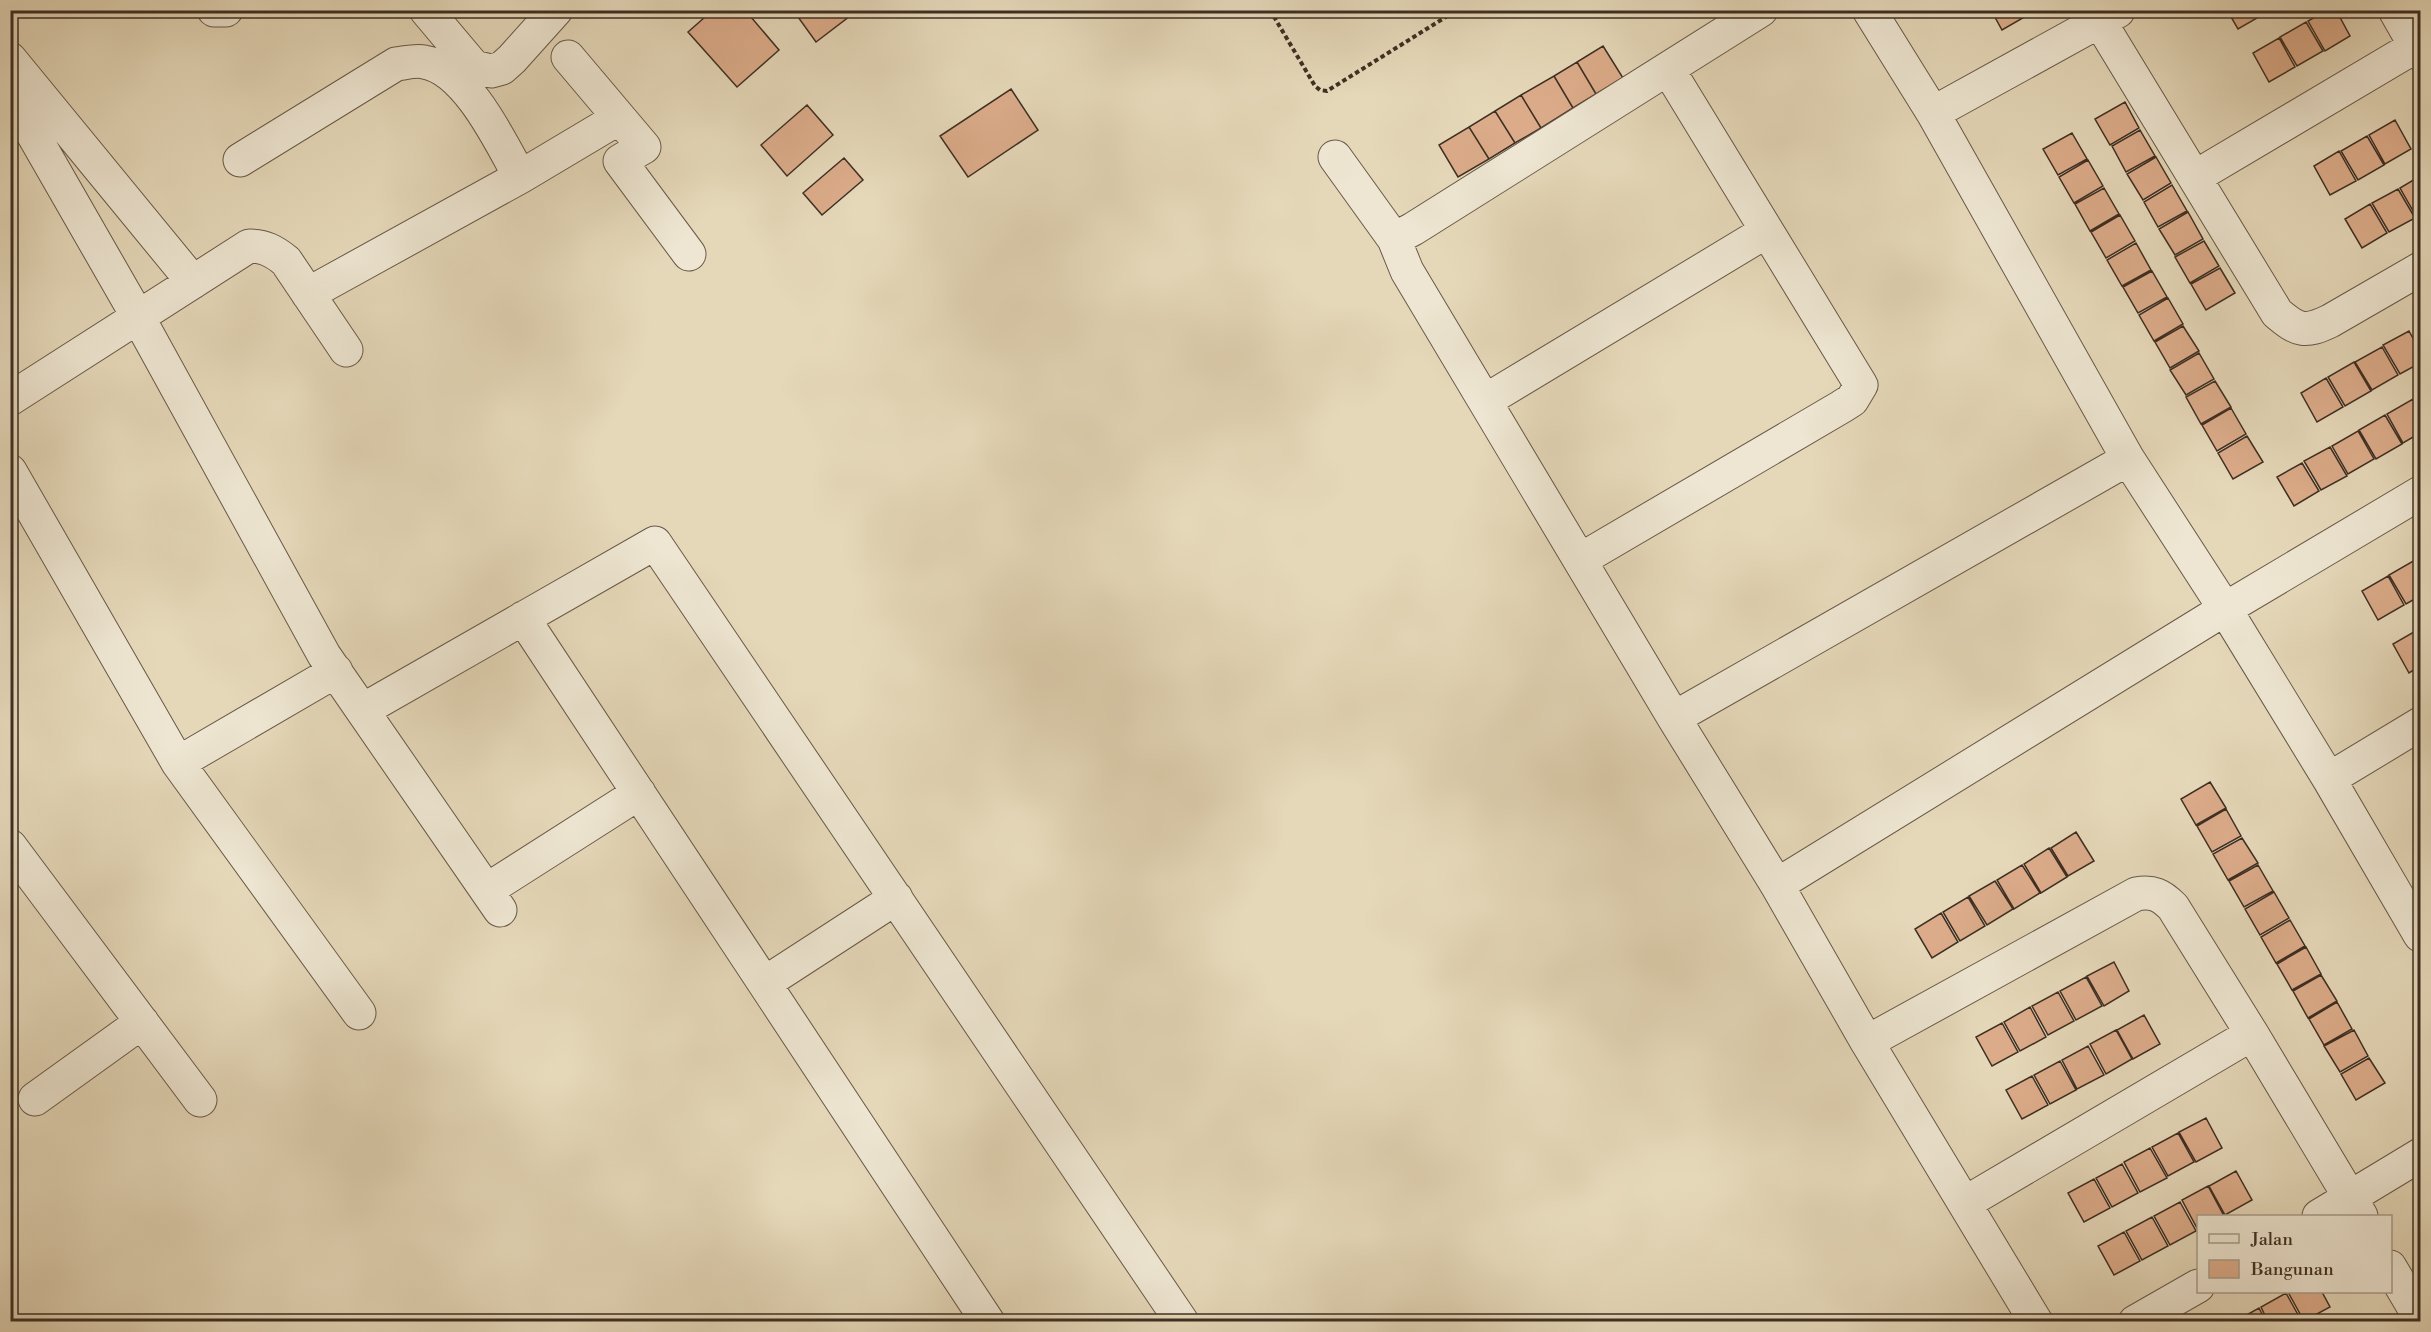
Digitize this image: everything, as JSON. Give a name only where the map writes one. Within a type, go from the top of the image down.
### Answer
[{"type":"street","points":[[214,10],[226,10]]},
{"type":"street","points":[[426,10],[474,67],[491,71],[502,68],[512,59],[556,10]]},
{"type":"street","points":[[1394,239],[1761,10]]},
{"type":"street","points":[[1869,10],[1933,113],[2128,459],[2329,779],[2421,935]]},
{"type":"street","points":[[2195,177],[2418,50],[2395,10]]},
{"type":"street","points":[[1933,113],[2110,16],[2195,177],[2277,313],[2294,327],[2315,328],[2421,269]]},
{"type":"street","points":[[568,57],[608,125],[620,161],[689,254]]},
{"type":"street","points":[[10,59],[193,282]]},
{"type":"street","points":[[240,160],[396,64],[425,62],[456,78],[495,133],[520,177]]},
{"type":"street","points":[[1580,560],[1852,400],[1861,385],[1668,69]]},
{"type":"street","points":[[10,94],[138,317],[324,655],[494,900],[639,793]]},
{"type":"street","points":[[308,294],[520,177],[608,125]]},
{"type":"street","points":[[1335,157],[1394,239],[1407,271],[1674,718],[1777,885],[1867,1041],[2036,1322]]},
{"type":"street","points":[[1485,401],[1767,231]]},
{"type":"street","points":[[10,399],[249,246],[263,247],[286,261],[346,350]]},
{"type":"street","points":[[1674,718],[2128,459]]},
{"type":"street","points":[[10,471],[178,763],[359,1013]]},
{"type":"street","points":[[1777,885],[2224,609],[2421,493]]},
{"type":"street","points":[[363,710],[655,543],[1182,1322]]},
{"type":"street","points":[[523,618],[988,1322]]},
{"type":"street","points":[[178,763],[336,671]]},
{"type":"street","points":[[2329,779],[2421,724]]},
{"type":"street","points":[[10,846],[200,1100]]},
{"type":"street","points":[[1867,1041],[2136,894],[2148,892],[2157,894],[2173,907],[2252,1034],[2355,1208]]},
{"type":"street","points":[[765,983],[896,898]]},
{"type":"street","points":[[34,1100],[142,1022]]},
{"type":"street","points":[[1965,1203],[2252,1034]]},
{"type":"street","points":[[2324,1215],[2355,1208],[2421,1155]]},
{"type":"street","points":[[2392,1269],[2421,1318]]},
{"type":"street","points":[[2136,1322],[2197,1287]]},
{"type":"path","points":[[1270,10],[1315,86],[1327,91],[1457,10]]},
{"type":"building","points":[[713,10],[745,10],[779,50],[737,87],[688,32]]},
{"type":"building","points":[[793,10],[846,10],[850,16],[816,42]]},
{"type":"building","points":[[1991,10],[2025,10],[2028,15],[2002,30]]},
{"type":"building","points":[[2227,10],[2262,10],[2264,14],[2238,29]]},
{"type":"building","points":[[2327,10],[2336,10],[2350,36],[2325,51],[2308,21]]},
{"type":"building","points":[[2306,22],[2323,51],[2297,66],[2280,37]]},
{"type":"building","points":[[2279,38],[2295,67],[2269,82],[2253,53]]},
{"type":"building","points":[[1603,46],[1623,78],[1596,94],[1577,62]]},
{"type":"building","points":[[1577,62],[1596,94],[1573,108],[1554,76]]},
{"type":"building","points":[[1554,76],[1573,108],[1541,128],[1521,95]]},
{"type":"building","points":[[1011,89],[1038,130],[968,177],[940,136]]},
{"type":"building","points":[[1521,95],[1541,128],[1515,143],[1495,111]]},
{"type":"building","points":[[2125,102],[2139,128],[2110,145],[2095,119]]},
{"type":"building","points":[[807,105],[833,135],[787,176],[761,145]]},
{"type":"building","points":[[1495,111],[1515,143],[1489,159],[1469,127]]},
{"type":"building","points":[[2395,120],[2411,149],[2385,164],[2369,135]]},
{"type":"building","points":[[1469,127],[1489,159],[1458,177],[1439,145]]},
{"type":"building","points":[[2140,130],[2155,156],[2126,172],[2112,146]]},
{"type":"building","points":[[2072,133],[2087,159],[2058,175],[2043,149]]},
{"type":"building","points":[[2367,136],[2384,165],[2358,180],[2341,151]]},
{"type":"building","points":[[2339,151],[2356,181],[2330,195],[2314,166]]},
{"type":"building","points":[[2156,157],[2171,183],[2143,200],[2127,174]]},
{"type":"building","points":[[844,158],[863,180],[822,215],[803,193]]},
{"type":"building","points":[[2088,160],[2103,186],[2074,203],[2059,177]]},
{"type":"building","points":[[2420,176],[2420,214],[2416,216],[2400,188]]},
{"type":"building","points":[[2172,185],[2187,211],[2158,227],[2144,202]]},
{"type":"building","points":[[2104,188],[2119,214],[2090,231],[2075,204]]},
{"type":"building","points":[[2398,189],[2415,218],[2389,232],[2372,203]]},
{"type":"building","points":[[2370,204],[2387,233],[2362,248],[2345,219]]},
{"type":"building","points":[[2188,212],[2203,239],[2175,255],[2159,229]]},
{"type":"building","points":[[2120,215],[2135,241],[2106,258],[2091,232]]},
{"type":"building","points":[[2204,241],[2219,266],[2190,283],[2175,257]]},
{"type":"building","points":[[2136,243],[2151,270],[2122,286],[2107,260]]},
{"type":"building","points":[[2220,268],[2235,293],[2206,310],[2191,284]]},
{"type":"building","points":[[2152,271],[2167,297],[2138,313],[2123,287]]},
{"type":"building","points":[[2168,298],[2183,324],[2154,341],[2139,315]]},
{"type":"building","points":[[2183,326],[2199,351],[2170,368],[2155,342]]},
{"type":"building","points":[[2409,331],[2420,351],[2420,363],[2400,374],[2383,345]]},
{"type":"building","points":[[2382,347],[2398,375],[2372,390],[2355,362]]},
{"type":"building","points":[[2199,353],[2214,379],[2186,395],[2170,370]]},
{"type":"building","points":[[2354,362],[2371,391],[2345,406],[2328,377]]},
{"type":"building","points":[[2326,378],[2343,407],[2317,422],[2301,393]]},
{"type":"building","points":[[2215,381],[2231,407],[2201,424],[2186,397]]},
{"type":"building","points":[[2420,394],[2420,409],[2414,398]]},
{"type":"building","points":[[2413,399],[2420,413],[2420,433],[2403,443],[2387,414]]},
{"type":"building","points":[[2231,408],[2246,434],[2217,451],[2202,425]]},
{"type":"building","points":[[2385,415],[2402,444],[2376,459],[2359,430]]},
{"type":"building","points":[[2358,431],[2374,459],[2348,474],[2332,446]]},
{"type":"building","points":[[2247,436],[2263,462],[2233,479],[2218,453]]},
{"type":"building","points":[[2330,447],[2347,476],[2321,490],[2304,461]]},
{"type":"building","points":[[2302,463],[2319,491],[2294,506],[2277,477]]},
{"type":"building","points":[[2415,560],[2420,570],[2420,596],[2406,604],[2389,575]]},
{"type":"building","points":[[2388,576],[2404,605],[2378,620],[2362,591]]},
{"type":"building","points":[[2419,629],[2420,666],[2409,673],[2393,644]]},
{"type":"building","points":[[2210,782],[2226,808],[2196,825],[2181,799]]},
{"type":"building","points":[[2226,809],[2241,836],[2212,852],[2197,826]]},
{"type":"building","points":[[2076,832],[2094,861],[2068,876],[2051,848]]},
{"type":"building","points":[[2242,838],[2258,863],[2228,880],[2213,854]]},
{"type":"building","points":[[2049,848],[2067,877],[2041,893],[2024,864]]},
{"type":"building","points":[[2022,865],[2040,893],[2014,909],[1997,880]]},
{"type":"building","points":[[2258,865],[2273,891],[2244,907],[2229,881]]},
{"type":"building","points":[[1995,881],[2013,909],[1987,925],[1969,896]]},
{"type":"building","points":[[2274,892],[2289,918],[2260,935],[2245,909]]},
{"type":"building","points":[[1968,897],[1985,926],[1960,941],[1943,912]]},
{"type":"building","points":[[1941,913],[1958,942],[1932,958],[1915,929]]},
{"type":"building","points":[[2290,920],[2305,946],[2276,963],[2261,937]]},
{"type":"building","points":[[2306,947],[2321,974],[2292,990],[2277,964]]},
{"type":"building","points":[[2114,962],[2129,991],[2104,1006],[2087,976]]},
{"type":"building","points":[[2321,975],[2337,1001],[2308,1018],[2293,991]]},
{"type":"building","points":[[2086,977],[2102,1006],[2076,1020],[2060,991]]},
{"type":"building","points":[[2058,992],[2074,1021],[2048,1035],[2032,1006]]},
{"type":"building","points":[[2337,1002],[2352,1029],[2324,1045],[2309,1019]]},
{"type":"building","points":[[2030,1007],[2046,1037],[2020,1051],[2004,1022]]},
{"type":"building","points":[[2144,1015],[2160,1044],[2133,1059],[2117,1030]]},
{"type":"building","points":[[2002,1023],[2018,1052],[1992,1066],[1976,1037]]},
{"type":"building","points":[[2116,1030],[2132,1059],[2106,1074],[2090,1044]]},
{"type":"building","points":[[2354,1030],[2368,1056],[2340,1072],[2324,1046]]},
{"type":"building","points":[[2088,1046],[2104,1075],[2077,1089],[2062,1060]]},
{"type":"building","points":[[2369,1058],[2385,1083],[2356,1100],[2341,1074]]},
{"type":"building","points":[[2060,1061],[2076,1090],[2050,1104],[2034,1075]]},
{"type":"building","points":[[2032,1076],[2048,1105],[2022,1119],[2006,1090]]},
{"type":"building","points":[[2206,1118],[2222,1148],[2196,1162],[2179,1132]]},
{"type":"building","points":[[2178,1133],[2194,1162],[2168,1176],[2152,1147]]},
{"type":"building","points":[[2150,1148],[2167,1178],[2140,1192],[2124,1162]]},
{"type":"building","points":[[2122,1164],[2138,1193],[2112,1207],[2096,1178]]},
{"type":"building","points":[[2236,1171],[2252,1200],[2225,1215],[2209,1186]]},
{"type":"building","points":[[2094,1179],[2110,1208],[2084,1222],[2068,1193]]},
{"type":"building","points":[[2208,1186],[2223,1215],[2197,1215],[2197,1228],[2182,1200]]},
{"type":"building","points":[[2180,1202],[2196,1231],[2170,1245],[2154,1216]]},
{"type":"building","points":[[2152,1217],[2168,1246],[2142,1260],[2126,1231]]},
{"type":"building","points":[[2124,1232],[2140,1261],[2114,1275],[2098,1246]]},
{"type":"building","points":[[2286,1293],[2302,1322],[2268,1322],[2261,1307]]},
{"type":"building","points":[[2289,1293],[2323,1293],[2330,1307],[2304,1321]]},
{"type":"building","points":[[2259,1308],[2266,1322],[2234,1322]]}]
